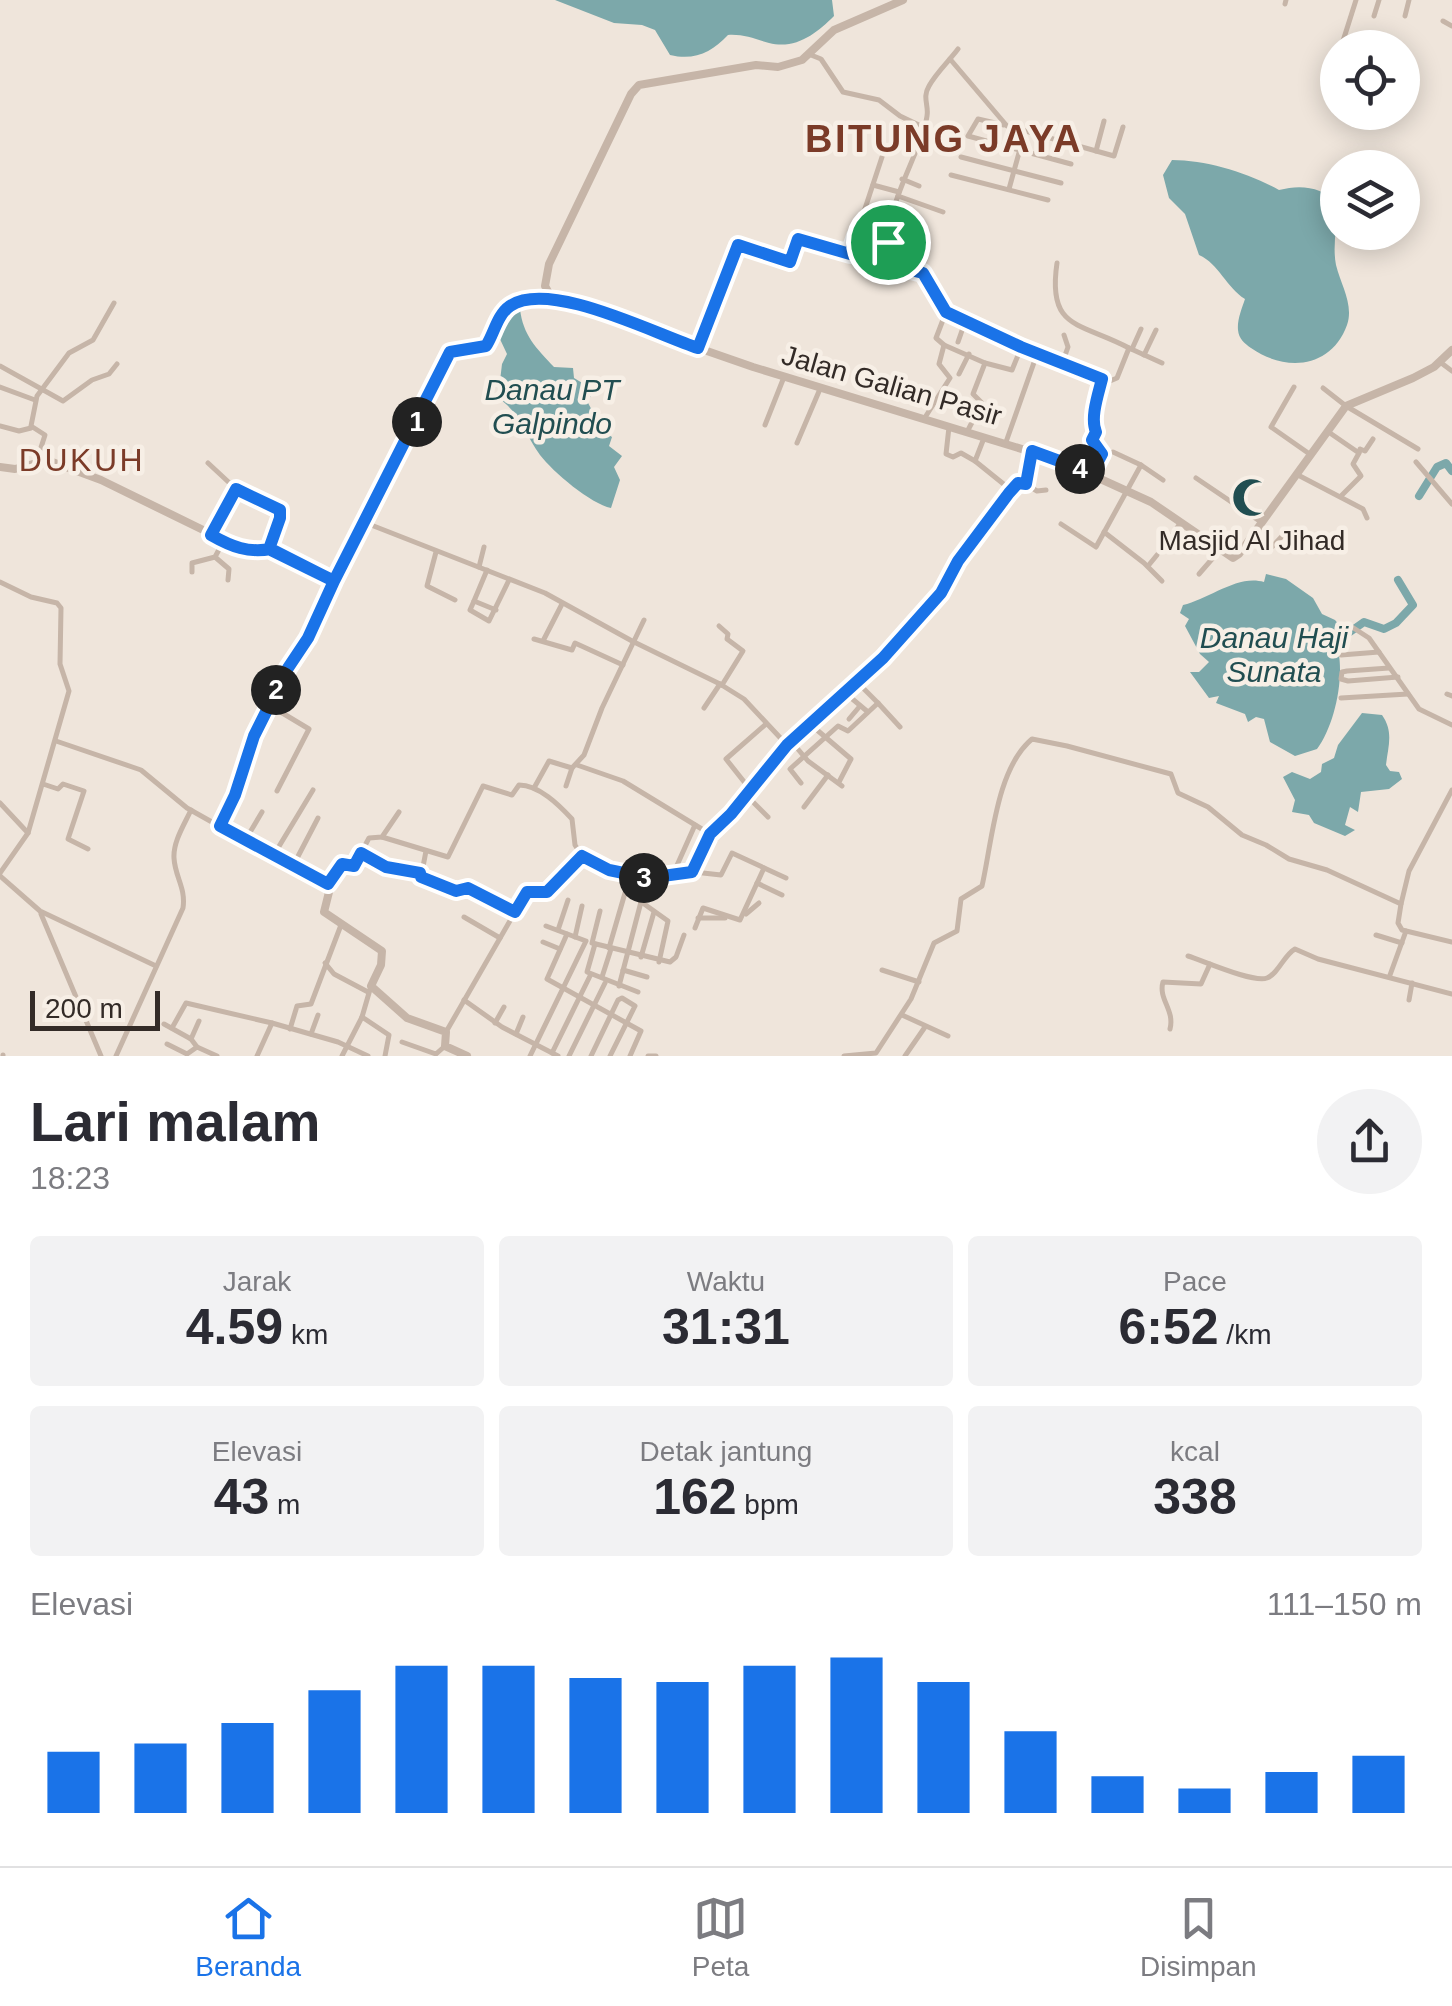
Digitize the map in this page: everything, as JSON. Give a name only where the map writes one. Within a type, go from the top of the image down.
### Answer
[{"type":"street","points":[[220,826],[269,705],[308,638],[450,352],[486,346],[502,314],[516,302],[552,298],[545,286],[549,264],[631,94],[639,85],[756,65],[778,68],[811,56],[834,30],[903,0]]},
{"type":"street","points":[[1346,30],[1356,0]]},
{"type":"street","points":[[1374,16],[1378,0]]},
{"type":"street","points":[[1405,16],[1409,0]]},
{"type":"street","points":[[1443,21],[1452,26]]},
{"type":"street","points":[[958,49],[924,100],[928,112],[902,179],[891,224],[888,242],[892,261],[899,267],[923,273],[946,312],[1036,354],[1102,379],[1118,378],[1141,329]]},
{"type":"street","points":[[811,56],[821,58],[836,85],[846,94],[880,100],[900,116],[924,127]]},
{"type":"street","points":[[950,59],[1007,126]]},
{"type":"street","points":[[1071,164],[968,136],[978,119],[1115,156],[1123,127]]},
{"type":"street","points":[[1096,151],[1104,121]]},
{"type":"street","points":[[1009,189],[1025,131]]},
{"type":"street","points":[[916,145],[926,148]]},
{"type":"street","points":[[698,348],[738,245],[790,262],[798,239],[850,254],[882,157]]},
{"type":"street","points":[[961,157],[1062,183]]},
{"type":"street","points":[[951,175],[1048,200]]},
{"type":"street","points":[[902,179],[920,186]]},
{"type":"street","points":[[873,185],[943,212]]},
{"type":"street","points":[[891,224],[914,240]]},
{"type":"street","points":[[856,236],[888,242]]},
{"type":"street","points":[[1057,262],[1055,302],[1062,314],[1162,363]]},
{"type":"street","name":"Jalan Galian Pasir","points":[[552,298],[784,377],[1006,442],[1092,473],[1181,522],[1219,551]]},
{"type":"street","points":[[32,428],[35,400],[42,388],[69,353],[92,340],[114,303]]},
{"type":"street","points":[[946,312],[936,338],[944,345],[1003,370],[1028,374]]},
{"type":"street","points":[[958,342],[965,322]]},
{"type":"street","points":[[1144,355],[1156,330]]},
{"type":"street","points":[[1062,364],[1068,347],[1064,336]]},
{"type":"street","points":[[924,420],[950,378],[938,364],[944,345]]},
{"type":"street","points":[[1013,369],[1021,347]]},
{"type":"street","points":[[1199,574],[1219,551],[1236,556],[1346,406],[1414,378],[1452,350]]},
{"type":"street","points":[[959,374],[969,354]]},
{"type":"street","points":[[1006,442],[1036,354]]},
{"type":"street","points":[[1440,362],[1452,370]]},
{"type":"street","points":[[967,432],[984,405],[973,394],[985,363]]},
{"type":"street","points":[[0,366],[63,400],[92,380],[110,374],[117,364]]},
{"type":"street","points":[[765,425],[784,377]]},
{"type":"street","points":[[1092,473],[1102,454],[1092,440],[1102,379]]},
{"type":"street","points":[[0,387],[35,400]]},
{"type":"street","points":[[1294,387],[1272,427],[1311,454]]},
{"type":"street","points":[[797,443],[820,388]]},
{"type":"street","points":[[1323,388],[1418,449]]},
{"type":"street","points":[[0,426],[32,428],[45,435],[36,463]]},
{"type":"street","points":[[949,427],[946,454],[961,453],[1011,490]]},
{"type":"street","points":[[1326,432],[1358,454]]},
{"type":"street","points":[[975,461],[985,437]]},
{"type":"street","points":[[1341,496],[1361,475],[1352,464],[1360,450],[1365,451],[1373,440]]},
{"type":"street","points":[[1026,484],[1032,451]]},
{"type":"street","points":[[1113,452],[1163,480]]},
{"type":"street","points":[[0,467],[14,469],[48,460],[101,480],[223,542],[249,552],[269,549],[334,581]]},
{"type":"street","points":[[1416,462],[1432,476],[1452,504]]},
{"type":"street","points":[[208,463],[236,489],[280,510],[269,549]]},
{"type":"street","points":[[1061,524],[1096,547],[1141,465]]},
{"type":"street","points":[[1296,474],[1363,509],[1366,518]]},
{"type":"street","points":[[1196,478],[1261,522]]},
{"type":"street","points":[[692,872],[710,834],[789,743],[883,658],[941,593],[958,561],[1011,490],[1018,483],[1046,490]]},
{"type":"street","points":[[211,535],[236,489]]},
{"type":"street","points":[[366,522],[562,603],[721,684],[744,699],[766,724],[840,784],[851,760],[810,724]]},
{"type":"street","points":[[1169,540],[1181,522]]},
{"type":"street","points":[[1252,536],[1266,550],[1287,531]]},
{"type":"street","points":[[1104,532],[1162,581]]},
{"type":"street","points":[[192,572],[192,564],[215,557],[223,542]]},
{"type":"street","points":[[479,567],[484,547]]},
{"type":"street","points":[[436,552],[427,586],[455,600]]},
{"type":"street","points":[[1148,566],[1157,555]]},
{"type":"street","points":[[215,557],[229,569],[228,580]]},
{"type":"street","points":[[488,570],[470,610],[486,621],[492,618],[508,580]]},
{"type":"street","points":[[0,582],[18,592],[57,603],[61,608],[60,664],[70,691],[28,833],[0,874],[40,911],[156,966]]},
{"type":"street","points":[[474,602],[496,610]]},
{"type":"street","points":[[542,641],[562,603]]},
{"type":"street","points":[[566,786],[584,756],[644,620]]},
{"type":"street","points":[[704,708],[743,651],[727,640],[727,633],[719,626]]},
{"type":"street","points":[[1355,630],[1365,634],[1419,709],[1452,725]]},
{"type":"street","points":[[534,638],[572,650],[575,643],[623,665]]},
{"type":"street","points":[[1341,655],[1379,652]]},
{"type":"street","points":[[1391,668],[1347,671],[1342,672],[1341,678],[1348,681],[1398,677]]},
{"type":"street","points":[[857,682],[900,727]]},
{"type":"street","points":[[844,692],[868,712]]},
{"type":"street","points":[[1341,698],[1408,694]]},
{"type":"street","points":[[801,783],[790,770],[838,726],[848,731],[878,703]]},
{"type":"street","points":[[269,705],[309,729],[277,791]]},
{"type":"street","points":[[849,719],[860,706]]},
{"type":"street","points":[[766,724],[726,759],[768,816]]},
{"type":"street","points":[[844,1056],[872,1055],[881,1046],[920,982],[934,944],[954,936],[962,897],[981,889],[1006,779],[1016,758],[1032,739],[1170,774],[1178,793],[1208,807],[1242,836],[1401,904]]},
{"type":"street","points":[[56,741],[141,770],[191,810],[328,884]]},
{"type":"street","points":[[534,788],[550,761],[575,767],[624,781],[710,834]]},
{"type":"street","points":[[804,807],[828,775]]},
{"type":"street","points":[[43,784],[58,789],[63,784],[84,792],[68,838],[88,849]]},
{"type":"street","points":[[342,1056],[362,1017],[381,965],[382,951],[324,910],[328,884],[342,864],[354,866],[369,838],[382,837],[444,857],[452,855],[484,785],[512,795],[520,784],[534,788],[572,819],[575,845],[582,856],[609,870],[648,878],[674,872],[721,875],[732,853],[786,878]]},
{"type":"street","points":[[275,853],[313,790]]},
{"type":"street","points":[[1452,790],[1409,871],[1398,923],[1406,931],[1452,942]]},
{"type":"street","points":[[0,804],[28,833]]},
{"type":"street","points":[[116,1056],[183,908],[184,888],[174,846],[191,810]]},
{"type":"street","points":[[246,839],[262,812]]},
{"type":"street","points":[[382,837],[399,812]]},
{"type":"street","points":[[294,864],[318,818]]},
{"type":"street","points":[[674,872],[695,825]]},
{"type":"street","points":[[426,851],[421,877],[456,891],[465,888],[482,894],[515,912]]},
{"type":"street","points":[[361,853],[386,867],[420,873]]},
{"type":"street","points":[[402,1042],[436,1054],[445,1046],[446,1032],[527,892],[547,892],[582,856]]},
{"type":"street","points":[[742,918],[764,868]]},
{"type":"street","points":[[619,986],[648,878]]},
{"type":"street","points":[[757,882],[782,895]]},
{"type":"street","points":[[569,1056],[595,1007],[626,892],[641,897],[668,922],[659,962]]},
{"type":"street","points":[[695,928],[698,918],[740,921],[761,904],[750,899]]},
{"type":"street","points":[[558,930],[568,900]]},
{"type":"street","points":[[582,906],[547,979],[641,1030],[630,1056]]},
{"type":"street","points":[[641,957],[654,910]]},
{"type":"street","points":[[40,911],[101,1056]]},
{"type":"street","points":[[600,911],[587,972],[638,992]]},
{"type":"street","points":[[464,917],[500,938]]},
{"type":"street","points":[[50,935],[62,922]]},
{"type":"street","points":[[290,1028],[297,1006],[310,1004],[341,925]]},
{"type":"street","points":[[530,1056],[586,940],[546,926]]},
{"type":"street","points":[[1390,975],[1406,931]]},
{"type":"street","points":[[594,944],[670,962],[676,957],[684,935]]},
{"type":"street","points":[[1376,935],[1402,943]]},
{"type":"street","points":[[542,942],[560,949]]},
{"type":"street","points":[[1188,956],[1266,978],[1295,949],[1318,959],[1452,994]]},
{"type":"street","points":[[325,963],[334,974],[370,989],[407,1018],[446,1032]]},
{"type":"street","points":[[1170,1029],[1172,1015],[1162,993],[1163,982],[1201,984],[1210,964]]},
{"type":"street","points":[[623,970],[647,978]]},
{"type":"street","points":[[882,970],[920,982]]},
{"type":"street","points":[[464,1000],[554,1055],[590,976]]},
{"type":"street","points":[[1409,1000],[1412,983]]},
{"type":"street","points":[[591,1056],[622,998],[635,1006],[610,1056]]},
{"type":"street","points":[[172,1028],[186,1003],[311,1034],[368,1056]]},
{"type":"street","points":[[495,1022],[504,1007]]},
{"type":"street","points":[[311,1034],[318,1014]]},
{"type":"street","points":[[902,1015],[948,1036]]},
{"type":"street","points":[[362,1017],[389,1035],[384,1056]]},
{"type":"street","points":[[516,1034],[524,1017]]},
{"type":"street","points":[[191,1039],[199,1021]]},
{"type":"street","points":[[256,1056],[272,1023]]},
{"type":"street","points":[[164,1024],[216,1056]]},
{"type":"street","points":[[906,1056],[924,1028]]},
{"type":"street","points":[[166,1044],[190,1054],[197,1047]]},
{"type":"street","points":[[445,1046],[467,1056]]},
{"type":"street","points":[[648,1056],[656,1056]]},
{"type":"water","points":[[555,0],[832,0],[834,16],[797,42],[779,45],[728,35],[702,54],[679,57],[670,55],[655,30],[614,23]]},
{"type":"water","points":[[1172,160],[1199,162],[1254,178],[1279,190],[1295,187],[1320,191],[1320,250],[1335,250],[1348,302],[1347,325],[1330,351],[1319,358],[1292,363],[1264,356],[1242,340],[1238,326],[1245,299],[1199,255],[1185,214],[1169,198],[1163,175]]},
{"type":"water","name":"Danau PT Galpindo","points":[[520,309],[527,334],[542,354],[554,367],[573,368],[574,378],[589,387],[591,396],[587,401],[603,431],[612,437],[609,446],[622,456],[614,467],[620,480],[611,508],[583,494],[554,470],[512,410],[498,398],[507,354],[499,337],[512,312]]},
{"type":"water","name":"Danau Haji Sunata","points":[[1266,574],[1286,579],[1313,598],[1322,614],[1335,620],[1347,634],[1335,640],[1340,680],[1330,725],[1317,749],[1295,756],[1270,742],[1264,719],[1256,717],[1248,722],[1245,714],[1216,703],[1219,696],[1209,698],[1190,672],[1199,672],[1209,662],[1200,654],[1185,626],[1189,619],[1180,613],[1183,605],[1234,584],[1264,582]]},
{"type":"water","points":[[1362,713],[1382,715],[1386,721],[1386,765],[1390,771],[1399,772],[1402,779],[1389,789],[1361,792],[1358,812],[1350,807],[1345,825],[1355,830],[1345,836],[1314,823],[1309,815],[1292,812],[1295,800],[1283,777],[1292,772],[1310,779],[1321,772],[1322,764],[1334,758],[1338,745]]},
{"type":"waterway","points":[[1419,496],[1437,467],[1446,463],[1452,471]]},
{"type":"waterway","points":[[1347,634],[1364,622],[1384,629],[1396,623],[1413,605],[1398,580]]},
{"type":"place","name":"Masjid Al Jihad","points":[[1252,497]]},
{"type":"district","name":"BITUNG JAYA","points":[[944,139]]},
{"type":"district","name":"DUKUH","points":[[82,460]]},
{"type":"route","points":[[888,242],[856,236],[850,254],[798,239],[790,262],[738,245],[698,348],[552,298],[516,302],[502,314],[486,346],[450,352],[334,581],[269,549],[280,510],[236,489],[211,535],[244,550],[253,552],[269,549],[271,549],[334,581],[305,644],[288,668],[254,736],[235,795],[220,826],[328,884],[342,864],[354,866],[361,853],[382,866],[420,873],[421,877],[456,891],[468,888],[515,912],[527,892],[547,892],[582,856],[609,870],[648,878],[692,872],[710,834],[787,745],[883,658],[941,593],[958,561],[1014,486],[1026,484],[1032,451],[1092,473],[1102,454],[1092,440],[1102,379],[946,312],[923,273],[895,265],[888,242]]}]
